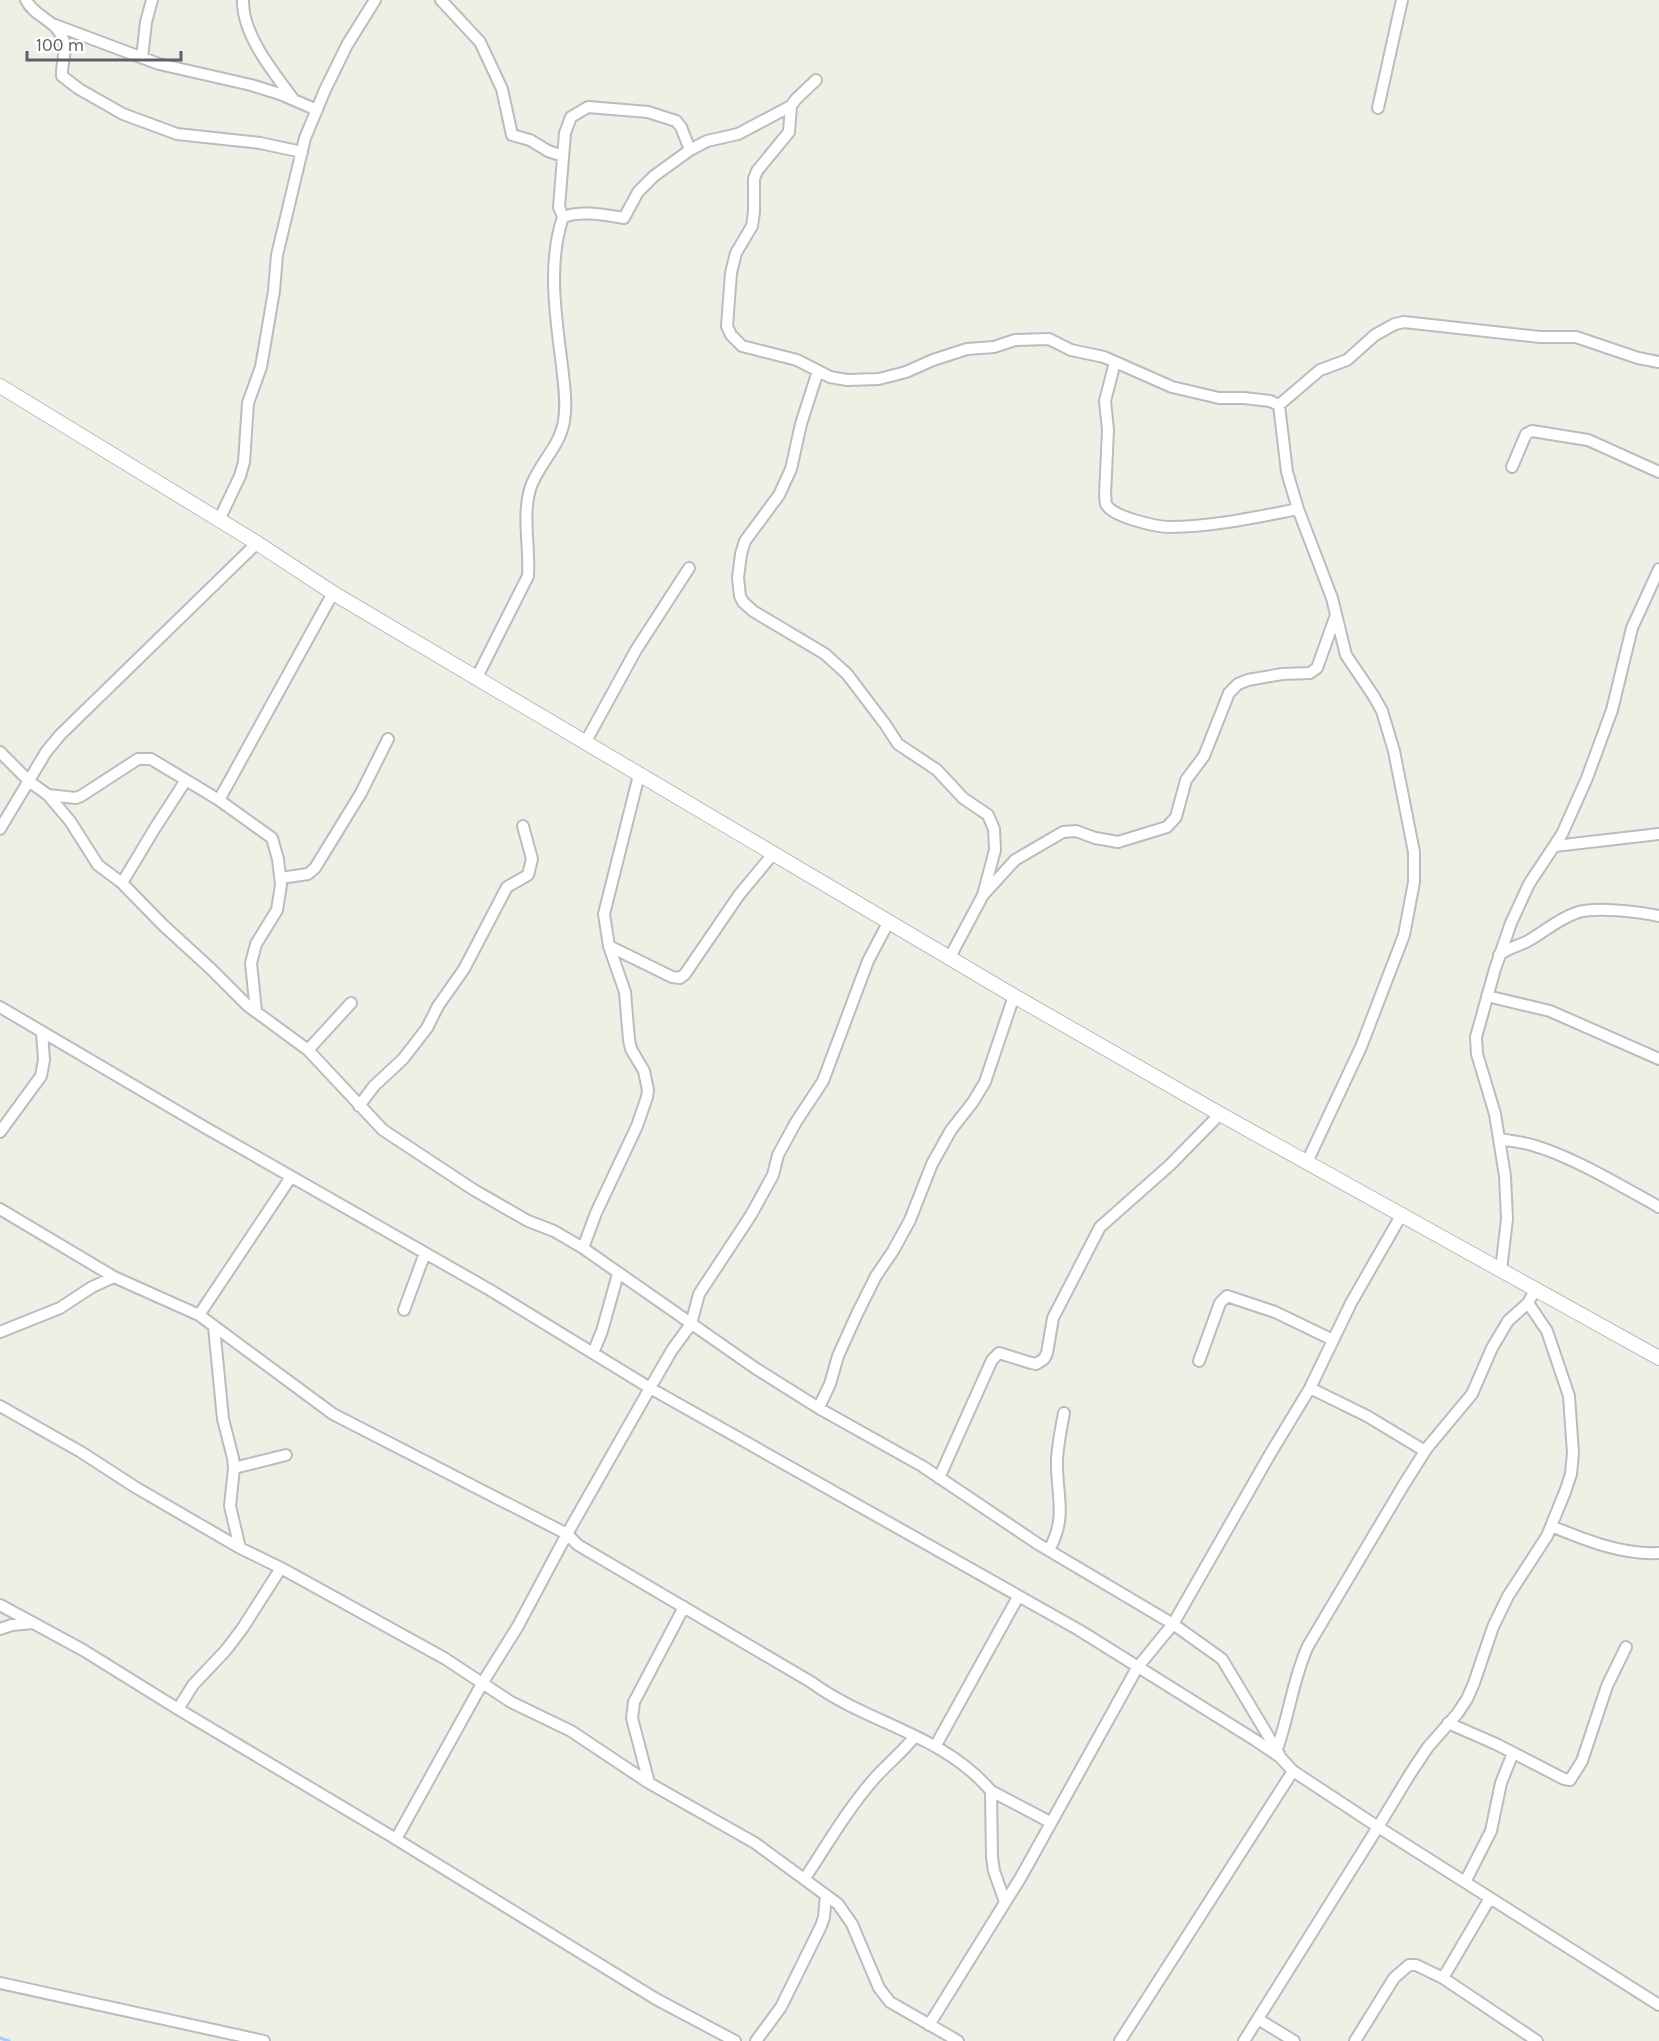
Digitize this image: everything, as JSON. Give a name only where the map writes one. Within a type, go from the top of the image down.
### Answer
[{"type":"street","points":[[26,0],[29,5],[55,25],[142,58],[159,64],[230,79],[317,110]]},
{"type":"street","points":[[142,58],[146,22],[152,0]]},
{"type":"street","points":[[243,0],[244,15],[257,46],[294,100]]},
{"type":"street","points":[[219,520],[244,462],[248,403],[261,368],[274,291],[277,255],[305,138],[347,45],[375,0]]},
{"type":"street","points":[[441,0],[480,42],[502,90],[512,135],[530,140],[548,151],[563,156]]},
{"type":"street","points":[[1378,108],[1402,0]]},
{"type":"street","points":[[55,25],[64,43],[62,76],[79,89],[123,114],[177,134],[260,143],[302,152]]},
{"type":"street","points":[[563,217],[572,214],[603,214],[624,218],[638,192],[654,176],[690,150],[707,141],[738,135],[791,106],[816,80]]},
{"type":"street","points":[[791,106],[789,132],[774,153],[760,165],[754,179],[752,226],[736,253],[731,273],[727,326],[731,335],[742,346],[796,360],[830,377],[847,380],[879,380],[967,349],[994,347],[1015,340],[1049,339],[1071,350],[1104,357],[1172,387],[1219,398],[1270,401],[1279,405]]},
{"type":"street","points":[[476,679],[528,576],[526,524],[530,490],[544,461],[557,444],[564,420],[565,396],[554,283],[559,228],[563,217],[559,207],[565,133],[571,117],[588,107],[648,112],[676,121],[681,127],[690,150]]},
{"type":"street","points":[[1279,405],[1320,370],[1347,360],[1375,335],[1395,324],[1404,322],[1540,337],[1576,337],[1638,358],[1659,362]]},
{"type":"street","points":[[1115,362],[1105,401],[1108,430],[1105,495],[1106,504],[1110,509],[1126,517],[1169,527],[1243,519],[1298,509]]},
{"type":"street","points":[[818,371],[801,424],[791,469],[779,495],[745,541],[738,578],[740,596],[753,611],[832,660],[847,674],[898,744],[937,770],[963,798],[988,815],[994,829],[995,850],[983,896],[950,957]]},
{"type":"street","points":[[0,386],[257,543],[333,593],[888,923],[1220,1114],[1501,1270],[1531,1296],[1659,1358]]},
{"type":"street","points":[[1279,405],[1287,472],[1298,509],[1332,598],[1341,644],[1382,711],[1394,751],[1414,852],[1415,869],[1404,935],[1361,1047],[1307,1162]]},
{"type":"street","points":[[1512,467],[1526,434],[1532,431],[1588,440],[1659,472]]},
{"type":"street","points":[[0,829],[46,752],[60,735],[257,543]]},
{"type":"street","points":[[585,743],[636,650],[689,568]]},
{"type":"street","points":[[1501,1270],[1506,1219],[1505,1176],[1495,1114],[1477,1054],[1476,1037],[1499,955],[1511,923],[1529,884],[1555,846],[1587,778],[1612,710],[1632,628],[1659,569]]},
{"type":"street","points":[[219,800],[333,593]]},
{"type":"street","points":[[983,896],[1016,860],[1063,832],[1076,831],[1095,838],[1118,842],[1167,827],[1176,817],[1186,780],[1204,756],[1229,693],[1238,684],[1248,680],[1282,674],[1310,673],[1317,668],[1336,615]]},
{"type":"street","points":[[281,878],[308,874],[315,868],[361,793],[388,740]]},
{"type":"street","points":[[0,752],[30,782],[48,795],[70,821],[98,865],[122,883],[163,925],[256,1011],[308,1050],[382,1130],[519,1216],[554,1231],[583,1248],[691,1324],[819,1407],[922,1466],[1049,1550],[1173,1624],[1222,1659],[1249,1702],[1260,1726],[1293,1771],[1659,2005]]},
{"type":"street","points":[[48,795],[81,796],[138,759],[145,758],[219,800],[272,838],[281,878],[277,910],[256,944],[251,963],[256,1011]]},
{"type":"street","points":[[583,1248],[596,1213],[637,1126],[648,1090],[644,1071],[628,1040],[625,992],[609,946],[604,914],[639,775]]},
{"type":"street","points":[[122,883],[154,828],[186,780]]},
{"type":"street","points":[[359,1106],[374,1086],[403,1059],[427,1028],[438,1006],[464,969],[507,887],[528,874],[532,859],[523,826]]},
{"type":"street","points":[[1555,846],[1659,834]]},
{"type":"street","points":[[609,946],[672,977],[680,978],[739,895],[772,854]]},
{"type":"street","points":[[1499,955],[1578,912],[1613,911],[1659,916]]},
{"type":"street","points":[[396,1839],[650,1388],[672,1350],[691,1324],[699,1294],[751,1215],[773,1175],[782,1146],[822,1081],[867,961],[888,923]]},
{"type":"street","points":[[819,1407],[857,1314],[876,1276],[910,1220],[932,1164],[951,1130],[985,1082],[1014,996]]},
{"type":"street","points":[[1487,996],[1550,1011],[1659,1059]]},
{"type":"street","points":[[308,1050],[351,1003]]},
{"type":"street","points":[[0,1007],[490,1290],[650,1388],[1079,1630],[1137,1668],[1279,1753]]},
{"type":"street","points":[[0,1132],[41,1076],[44,1060],[42,1032]]},
{"type":"street","points":[[939,1478],[992,1360],[999,1353],[1031,1364],[1044,1359],[1053,1318],[1100,1227],[1170,1165],[1220,1114]]},
{"type":"street","points":[[1500,1139],[1532,1145],[1552,1152],[1659,1207]]},
{"type":"street","points":[[199,1315],[291,1177]]},
{"type":"street","points":[[0,1209],[114,1277],[199,1315],[333,1414],[567,1534],[578,1545],[810,1682],[831,1697],[936,1745],[991,1791],[1050,1822]]},
{"type":"street","points":[[929,2025],[1005,1902],[1137,1668],[1173,1624],[1310,1388],[1351,1303],[1401,1214]]},
{"type":"street","points":[[404,1310],[425,1253]]},
{"type":"street","points":[[593,1353],[602,1331],[618,1274]]},
{"type":"street","points":[[0,1332],[60,1308],[92,1287],[114,1277]]},
{"type":"street","points":[[1198,1361],[1220,1303],[1227,1296],[1275,1312],[1333,1340]]},
{"type":"street","points":[[1279,1753],[1301,1661],[1308,1646],[1425,1451],[1472,1394],[1492,1347],[1508,1321],[1531,1296]]},
{"type":"street","points":[[1244,2041],[1416,1765],[1467,1699],[1508,1596],[1551,1526],[1571,1474],[1572,1426],[1569,1396],[1547,1331],[1531,1296]]},
{"type":"street","points":[[214,1327],[224,1419],[234,1468],[230,1506],[240,1548]]},
{"type":"street","points":[[1310,1388],[1367,1416],[1425,1451]]},
{"type":"street","points":[[0,1406],[240,1548],[281,1568],[444,1658],[511,1702],[571,1731],[649,1784],[755,1843],[838,1904],[852,1924],[885,1997],[958,2041]]},
{"type":"street","points":[[1049,1550],[1056,1537],[1061,1510],[1057,1459],[1064,1413]]},
{"type":"street","points":[[234,1468],[286,1455]]},
{"type":"street","points":[[1551,1526],[1576,1537],[1609,1547],[1641,1554],[1659,1553]]},
{"type":"street","points":[[178,1709],[193,1685],[242,1629],[281,1568]]},
{"type":"street","points":[[936,1745],[1018,1597]]},
{"type":"street","points":[[0,1605],[83,1650],[656,1999],[735,2041]]},
{"type":"street","points":[[649,1784],[632,1718],[632,1709],[684,1607]]},
{"type":"street","points":[[0,1629],[33,1623]]},
{"type":"street","points":[[1448,1723],[1570,1780],[1582,1761],[1607,1686],[1626,1647]]},
{"type":"street","points":[[805,1878],[848,1812],[875,1778],[915,1736]]},
{"type":"street","points":[[1465,1882],[1491,1831],[1501,1783],[1514,1753]]},
{"type":"street","points":[[1120,2041],[1293,1771]]},
{"type":"street","points":[[991,1791],[992,1857],[994,1871],[1005,1902]]},
{"type":"street","points":[[756,2041],[780,2007],[821,1926],[826,1895]]},
{"type":"street","points":[[1443,1978],[1490,1898]]},
{"type":"street","points":[[1355,2041],[1401,1970],[1409,1965],[1416,1965],[1443,1978],[1537,2041]]},
{"type":"street","points":[[0,1983],[264,2041]]},
{"type":"street","points":[[1258,2019],[1294,2041]]},
{"type":"waterway","points":[[0,2038],[9,2041]]}]
